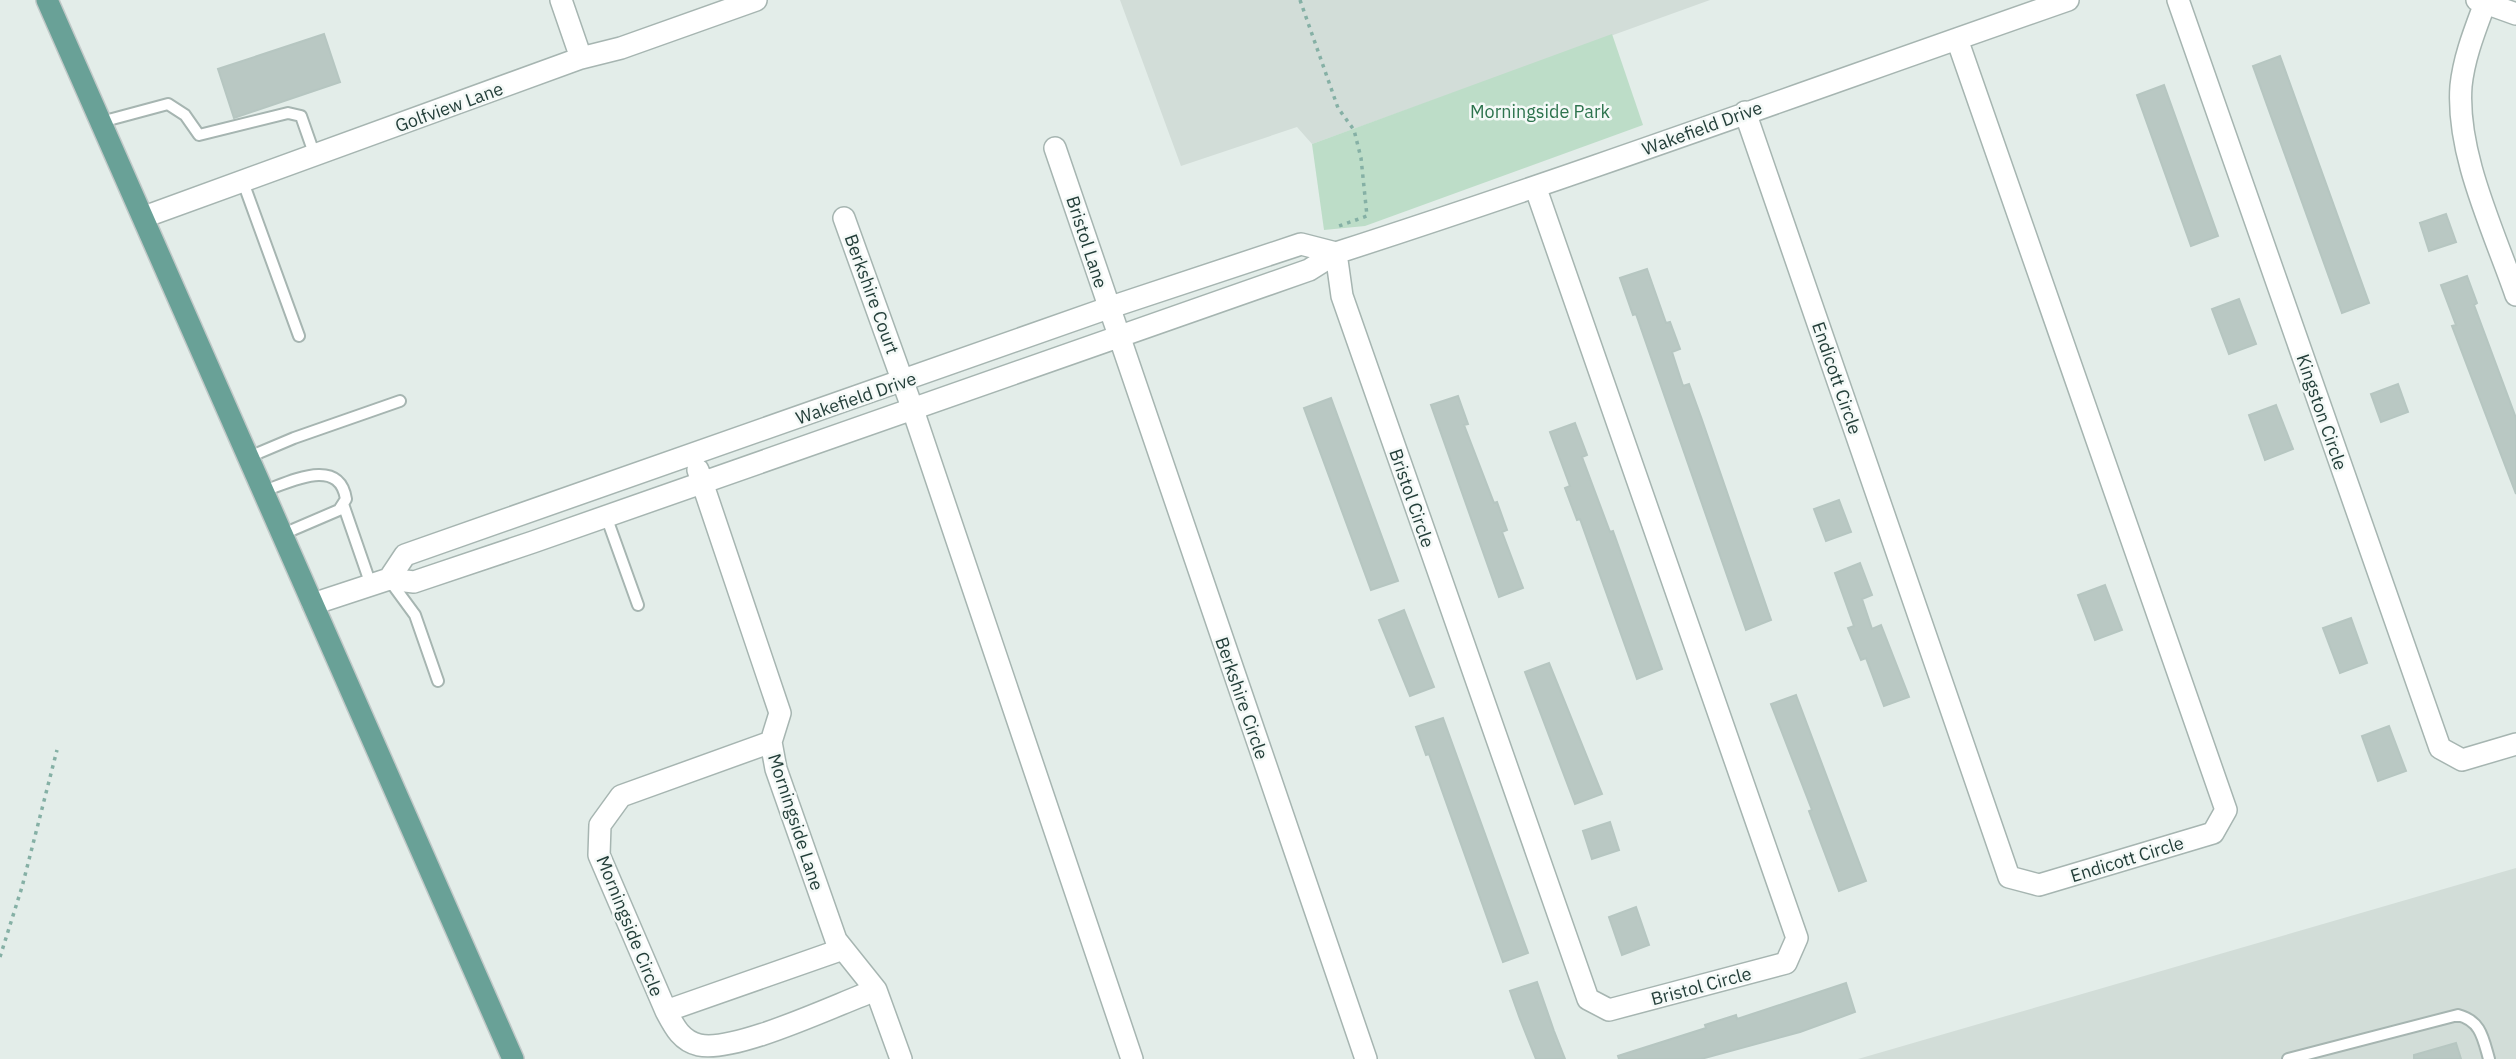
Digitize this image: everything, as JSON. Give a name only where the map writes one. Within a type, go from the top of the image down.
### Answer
[{"type":"main road","points":[[47,0],[513,1059]]},
{"type":"street","points":[[561,0],[581,58]]},
{"type":"street","name":"Golfview Lane","points":[[144,217],[581,58],[621,48],[756,0]]},
{"type":"street","name":"Wakefield Drive","points":[[313,604],[380,582],[414,582],[550,536],[1309,270],[1336,253],[1536,188],[2068,0]]},
{"type":"street","name":"Kingston Circle","points":[[2178,0],[2440,748],[2462,760],[2516,744]]},
{"type":"street","points":[[2516,14],[2481,2],[2468,50],[2460,116],[2466,150],[2516,295]]},
{"type":"street","name":"Endicott Circle","points":[[1745,112],[2009,877],[2039,885],[2213,833],[2226,810],[1957,39]]},
{"type":"street","name":"Bristol Lane","points":[[1055,148],[1118,336]]},
{"type":"street","name":"Bristol Circle","points":[[1336,253],[1342,296],[1588,999],[1609,1010],[1786,963],[1797,938],[1536,188]]},
{"type":"street","name":"Berkshire Court","points":[[844,219],[913,410]]},
{"type":"street","name":"Wakefield Drive","points":[[380,582],[405,555],[1108,308],[1301,244],[1336,253]]},
{"type":"street","name":"Berkshire Circle","points":[[1118,336],[1366,1059]]},
{"type":"street","points":[[913,410],[1132,1059]]},
{"type":"street","name":"Morningside Lane","points":[[691,455],[703,482],[780,713],[771,742],[776,769],[794,822],[836,940],[876,990],[901,1059]]},
{"type":"street","points":[[541,508],[550,536]]},
{"type":"street","name":"Morningside Circle","points":[[771,742],[621,796],[600,825],[598,855],[666,1012],[680,1036],[698,1045],[729,1045],[876,990]]},
{"type":"street","name":"Morningside Circle","points":[[666,1012],[842,949]]},
{"type":"lane","points":[[101,122],[168,104],[186,115],[200,135],[288,113],[301,116],[315,156]]},
{"type":"lane","points":[[243,182],[299,336]]},
{"type":"lane","points":[[249,457],[400,401]]},
{"type":"lane","points":[[264,491],[323,474],[341,484],[346,499],[343,505],[332,513],[283,534]]},
{"type":"lane","points":[[343,505],[380,582],[415,615],[438,681]]},
{"type":"lane","points":[[606,516],[638,605]]},
{"type":"lane","points":[[2288,1059],[2458,1015],[2470,1018],[2480,1028],[2489,1059]]},
{"type":"path","points":[[1300,0],[1338,108],[1354,130],[1361,158],[1367,216],[1339,226]]},
{"type":"path","points":[[0,957],[22,887],[57,750]]},
{"type":"shaded area","points":[[1120,0],[1710,0],[1312,144],[1297,127],[1181,166]]},
{"type":"shaded area","points":[[2516,868],[2516,1059],[1858,1059]]},
{"type":"green space","name":"Morningside Park","points":[[1612,34],[1643,125],[1365,226],[1324,230],[1312,144]]},
{"type":"building","points":[[324,34],[340,82],[234,118],[218,69]]},
{"type":"building","points":[[2280,56],[2369,303],[2342,313],[2253,66]]},
{"type":"building","points":[[2164,85],[2218,236],[2191,246],[2137,95]]},
{"type":"building","points":[[2446,214],[2456,242],[2429,251],[2420,223]]},
{"type":"building","points":[[1647,269],[1666,323],[1670,322],[1680,349],[1672,352],[1683,386],[1689,384],[1771,620],[1746,630],[1636,314],[1633,315],[1620,278]]},
{"type":"building","points":[[2467,276],[2477,303],[2474,305],[2516,418],[2516,494],[2452,326],[2456,325],[2441,285]]},
{"type":"building","points":[[2239,299],[2256,344],[2229,354],[2212,309]]},
{"type":"building","points":[[2398,384],[2408,412],[2381,422],[2371,394]]},
{"type":"building","points":[[1458,396],[1468,424],[1464,425],[1494,503],[1497,502],[1507,530],[1502,532],[1523,588],[1499,597],[1431,405]]},
{"type":"building","points":[[1331,398],[1398,581],[1371,590],[1304,408]]},
{"type":"building","points":[[2276,405],[2293,449],[2265,460],[2249,415]]},
{"type":"building","points":[[1575,423],[1587,455],[1582,457],[1610,532],[1613,531],[1662,669],[1637,679],[1580,519],[1577,520],[1565,488],[1570,486],[1550,432]]},
{"type":"building","points":[[1839,500],[1851,532],[1826,541],[1814,509]]},
{"type":"building","points":[[1860,563],[1872,595],[1862,599],[1872,629],[1881,625],[1909,697],[1884,706],[1866,658],[1861,660],[1848,628],[1854,626],[1835,573]]},
{"type":"building","points":[[2105,585],[2122,630],[2095,640],[2078,595]]},
{"type":"building","points":[[1404,610],[1434,687],[1410,696],[1379,620]]},
{"type":"building","points":[[2351,618],[2367,663],[2340,673],[2323,628]]},
{"type":"building","points":[[1549,663],[1602,794],[1575,804],[1525,672]]},
{"type":"building","points":[[1796,695],[1866,881],[1839,891],[1809,811],[1812,810],[1771,704]]},
{"type":"building","points":[[1443,718],[1528,953],[1503,962],[1429,754],[1426,755],[1416,727]]},
{"type":"building","points":[[2389,726],[2406,771],[2378,781],[2362,736]]},
{"type":"building","points":[[1610,822],[1619,850],[1592,859],[1583,831]]},
{"type":"building","points":[[1636,907],[1649,945],[1622,955],[1609,917]]},
{"type":"building","points":[[1537,982],[1565,1059],[1536,1059],[1520,1019],[1510,991]]},
{"type":"building","points":[[1846,983],[1855,1012],[1800,1032],[1701,1059],[1619,1059],[1618,1056],[1706,1028],[1705,1025],[1736,1015],[1737,1019]]},
{"type":"building","points":[[2456,1043],[2461,1059],[2414,1059],[2414,1055]]}]
